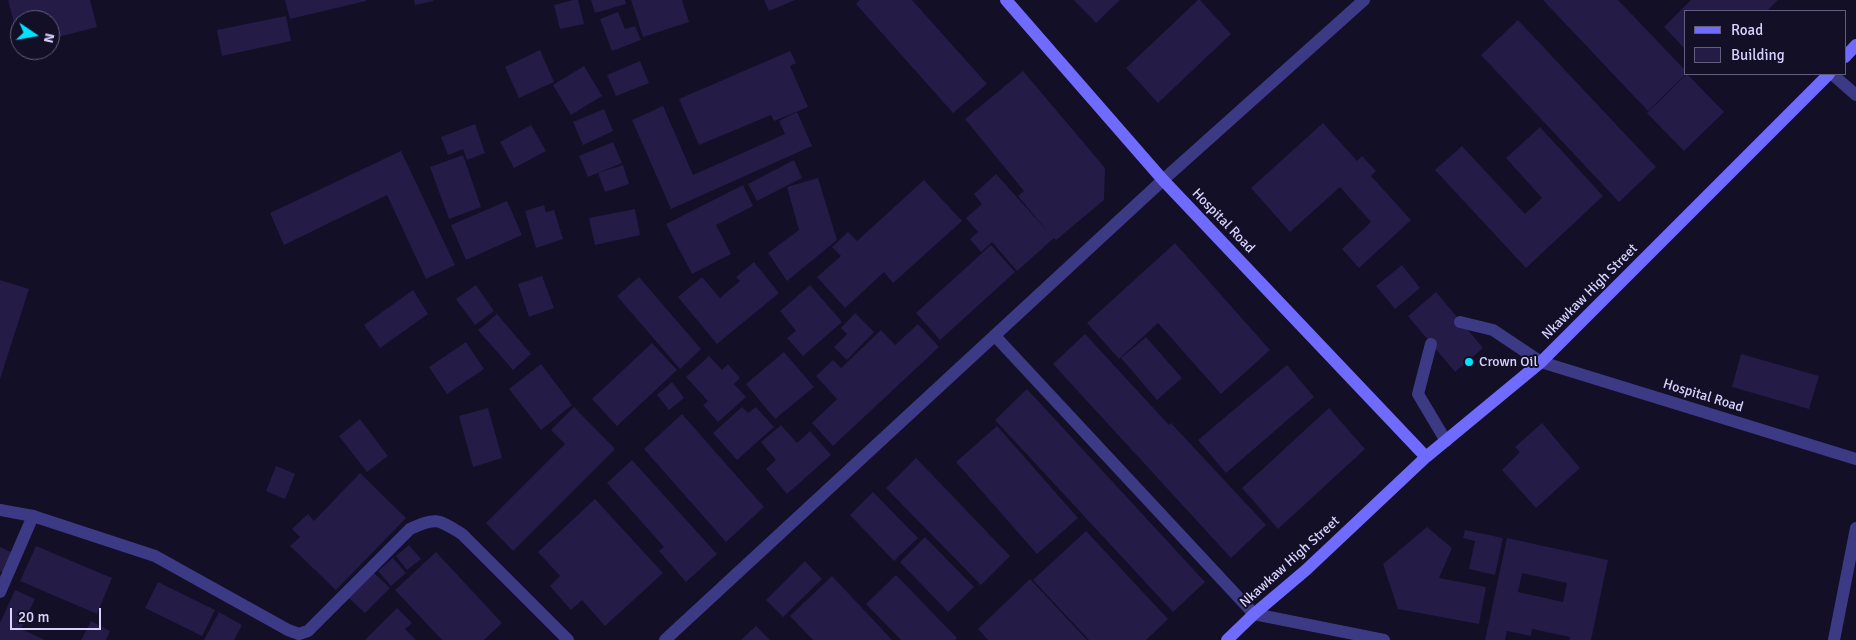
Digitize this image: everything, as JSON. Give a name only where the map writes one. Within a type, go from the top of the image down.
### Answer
[{"type":"main road","name":"Hospital Road","points":[[1006,0],[1163,180],[1426,457]]},
{"type":"main road","points":[[1846,56],[1856,44]]},
{"type":"main road","name":"Nkawkaw High Street","points":[[1227,640],[1254,614],[1306,570],[1426,457],[1541,362],[1829,75]]},
{"type":"street","points":[[665,640],[1163,180],[1364,0]]},
{"type":"street","points":[[1831,75],[1856,95]]},
{"type":"street","name":"Hospital Road","points":[[1460,322],[1492,330],[1541,362],[1856,459]]},
{"type":"street","points":[[995,336],[1254,614],[1384,640]]},
{"type":"street","points":[[1431,344],[1418,394],[1446,440]]},
{"type":"street","points":[[0,510],[33,516],[156,556],[288,630],[299,634],[308,631],[410,530],[428,521],[441,522],[462,534],[568,640]]},
{"type":"street","points":[[0,592],[33,516]]},
{"type":"street","points":[[1834,640],[1856,528]]},
{"type":"building","points":[[8,0],[90,0],[97,27],[60,36],[60,10],[11,10]]},
{"type":"building","points":[[285,0],[366,0],[366,1],[290,19]]},
{"type":"building","points":[[414,0],[433,0],[433,1],[415,5]]},
{"type":"building","points":[[578,0],[584,24],[560,29],[554,5]]},
{"type":"building","points":[[591,0],[625,0],[626,4],[595,13]]},
{"type":"building","points":[[631,0],[682,0],[689,22],[643,37]]},
{"type":"building","points":[[764,0],[795,0],[769,11]]},
{"type":"building","points":[[860,0],[912,0],[987,84],[953,113],[856,4]]},
{"type":"building","points":[[1074,0],[1120,0],[1096,23]]},
{"type":"building","points":[[1198,0],[1231,34],[1158,103],[1126,68]]},
{"type":"building","points":[[1543,0],[1618,0],[1684,69],[1685,75],[1648,111]]},
{"type":"building","points":[[1691,0],[1778,0],[1768,10],[1684,10],[1684,48],[1664,27]]},
{"type":"building","points":[[618,12],[625,29],[635,26],[641,40],[612,51],[600,19]]},
{"type":"building","points":[[286,16],[291,41],[222,56],[217,30]]},
{"type":"building","points":[[1518,20],[1656,167],[1619,202],[1481,55]]},
{"type":"building","points":[[540,50],[554,82],[519,98],[505,67]]},
{"type":"building","points":[[790,51],[796,63],[790,66],[808,107],[774,121],[771,115],[699,145],[679,99]]},
{"type":"building","points":[[640,61],[649,83],[616,96],[607,75]]},
{"type":"building","points":[[584,66],[602,96],[571,115],[553,85]]},
{"type":"building","points":[[1023,71],[1105,168],[1104,200],[1056,240],[1054,238],[1017,271],[992,242],[981,252],[970,239],[978,232],[966,218],[982,204],[974,194],[996,174],[1048,232],[1018,196],[1024,191],[965,119]]},
{"type":"building","points":[[1686,75],[1724,112],[1684,151],[1647,113]]},
{"type":"building","points":[[663,106],[693,175],[785,134],[779,121],[797,112],[812,146],[671,209],[632,120]]},
{"type":"building","points":[[604,109],[613,131],[583,145],[573,122]]},
{"type":"building","points":[[1323,123],[1357,161],[1362,156],[1376,171],[1371,176],[1411,220],[1359,268],[1342,249],[1371,222],[1340,187],[1290,232],[1251,188]]},
{"type":"building","points":[[475,124],[485,153],[467,160],[463,149],[448,155],[441,137]]},
{"type":"building","points":[[531,125],[546,151],[514,168],[500,142]]},
{"type":"building","points":[[1540,127],[1603,196],[1526,268],[1435,170],[1462,146],[1525,214],[1542,198],[1506,158]]},
{"type":"building","points":[[613,142],[622,163],[588,177],[579,156]]},
{"type":"building","points":[[401,151],[455,265],[426,279],[387,195],[284,245],[270,213]]},
{"type":"building","points":[[463,155],[481,207],[449,219],[430,167]]},
{"type":"building","points":[[794,160],[802,178],[757,201],[748,184]]},
{"type":"building","points":[[623,165],[629,184],[605,192],[598,173]]},
{"type":"building","points":[[818,178],[837,240],[787,281],[768,253],[799,230],[787,187]]},
{"type":"building","points":[[924,180],[962,221],[893,283],[884,272],[845,308],[817,277],[841,256],[832,247],[848,232],[857,241]]},
{"type":"building","points":[[743,185],[753,206],[716,225],[731,254],[692,274],[666,224]]},
{"type":"building","points":[[507,201],[522,235],[466,260],[451,225]]},
{"type":"building","points":[[544,205],[546,212],[554,210],[563,239],[536,248],[525,211]]},
{"type":"building","points":[[635,209],[640,235],[595,245],[589,218]]},
{"type":"building","points":[[1175,243],[1270,350],[1221,394],[1158,323],[1119,359],[1087,323]]},
{"type":"building","points":[[991,245],[1015,272],[940,340],[916,313]]},
{"type":"building","points":[[754,262],[779,293],[717,344],[678,297],[702,277],[720,298],[740,281],[736,277]]},
{"type":"building","points":[[1402,265],[1420,288],[1395,309],[1376,286]]},
{"type":"building","points":[[542,276],[554,308],[529,317],[518,284]]},
{"type":"building","points":[[639,277],[701,349],[680,369],[617,296]]},
{"type":"building","points":[[0,280],[29,289],[0,379]]},
{"type":"building","points":[[476,285],[494,311],[475,325],[456,299]]},
{"type":"building","points":[[810,285],[842,322],[803,356],[787,338],[796,331],[780,311]]},
{"type":"building","points":[[413,290],[428,314],[380,348],[364,325]]},
{"type":"building","points":[[1436,292],[1483,348],[1455,372],[1408,316]]},
{"type":"building","points":[[855,313],[874,332],[847,360],[834,347],[847,334],[841,328]]},
{"type":"building","points":[[497,314],[531,354],[513,370],[478,330]]},
{"type":"building","points":[[918,324],[939,347],[833,446],[812,423],[837,399],[816,376],[833,360],[841,368],[881,330],[895,345]]},
{"type":"building","points":[[1085,334],[1169,425],[1171,423],[1266,525],[1231,558],[1053,364]]},
{"type":"building","points":[[1146,337],[1182,378],[1157,400],[1121,358]]},
{"type":"building","points":[[466,342],[484,369],[447,394],[429,367]]},
{"type":"building","points":[[652,343],[677,370],[617,426],[592,399]]},
{"type":"building","points":[[784,352],[814,387],[775,419],[746,384]]},
{"type":"building","points":[[1741,354],[1819,376],[1809,409],[1732,387]]},
{"type":"building","points":[[709,356],[722,370],[728,364],[740,378],[734,384],[746,397],[718,422],[703,405],[708,401],[686,377]]},
{"type":"building","points":[[541,364],[572,405],[541,430],[509,389]]},
{"type":"building","points":[[1287,365],[1314,397],[1226,473],[1198,440]]},
{"type":"building","points":[[672,382],[684,398],[669,410],[657,395]]},
{"type":"building","points":[[1027,389],[1205,582],[1173,612],[995,420]]},
{"type":"building","points":[[574,407],[615,449],[513,551],[486,523],[565,444],[551,430]]},
{"type":"building","points":[[742,407],[748,413],[756,407],[774,427],[737,460],[713,433]]},
{"type":"building","points":[[488,408],[502,458],[473,467],[459,416]]},
{"type":"building","points":[[1329,408],[1365,449],[1278,529],[1242,488]]},
{"type":"building","points":[[682,414],[764,507],[726,542],[644,449]]},
{"type":"building","points":[[360,419],[388,456],[367,472],[339,436]]},
{"type":"building","points":[[1542,423],[1580,468],[1536,508],[1502,470],[1520,452],[1515,447]]},
{"type":"building","points":[[781,425],[797,443],[810,431],[831,455],[787,494],[766,469],[776,460],[761,442]]},
{"type":"building","points":[[997,426],[1078,518],[1037,554],[956,462]]},
{"type":"building","points":[[916,458],[1010,556],[981,585],[886,488]]},
{"type":"building","points":[[632,460],[717,554],[686,582],[659,551],[664,547],[607,483]]},
{"type":"building","points":[[276,466],[295,474],[285,499],[266,491]]},
{"type":"building","points":[[360,473],[406,518],[336,590],[290,546],[300,537],[292,529],[308,514],[314,521]]},
{"type":"building","points":[[873,492],[918,538],[894,561],[850,515]]},
{"type":"building","points":[[595,499],[663,573],[605,626],[582,600],[571,610],[550,586],[560,576],[538,552]]},
{"type":"building","points":[[1427,527],[1452,548],[1439,578],[1486,587],[1479,624],[1398,609],[1383,564]]},
{"type":"building","points":[[1465,530],[1503,538],[1495,575],[1469,569],[1475,541],[1463,538]]},
{"type":"building","points":[[1086,531],[1168,619],[1146,640],[1089,640],[1033,580]]},
{"type":"building","points":[[925,537],[974,587],[948,612],[900,562]]},
{"type":"building","points":[[1507,538],[1608,560],[1591,640],[1570,640],[1570,637],[1532,629],[1531,636],[1507,631],[1505,640],[1485,640]],"holes":[[[1522,573],[1567,583],[1563,602],[1518,592]]]},
{"type":"building","points":[[409,545],[421,559],[407,570],[396,556]]},
{"type":"building","points":[[36,546],[112,578],[97,614],[20,581]]},
{"type":"building","points":[[0,547],[14,553],[5,573],[0,571]]},
{"type":"building","points":[[436,552],[502,623],[484,640],[442,640],[395,590]]},
{"type":"building","points":[[393,558],[406,573],[391,586],[378,571]]},
{"type":"building","points":[[805,561],[822,579],[783,617],[766,600]]},
{"type":"building","points":[[373,572],[390,588],[365,613],[349,598]]},
{"type":"building","points":[[896,575],[957,638],[955,640],[901,640],[866,604]]},
{"type":"building","points":[[832,576],[892,640],[813,640],[790,616]]},
{"type":"building","points":[[1030,579],[1087,640],[988,640],[978,629]]},
{"type":"building","points":[[158,582],[215,610],[202,636],[145,608]]},
{"type":"building","points":[[15,590],[35,599],[21,629],[45,640],[0,640],[0,623]]},
{"type":"building","points":[[397,608],[412,623],[405,629],[416,640],[365,640]]},
{"type":"building","points":[[219,612],[242,625],[234,640],[204,640]]},
{"type":"building","points":[[91,621],[110,631],[106,640],[81,640]]},
{"type":"building","points":[[756,626],[770,640],[741,640]]},
{"type":"place","name":"Crown Oil","points":[[1469,362]]}]
